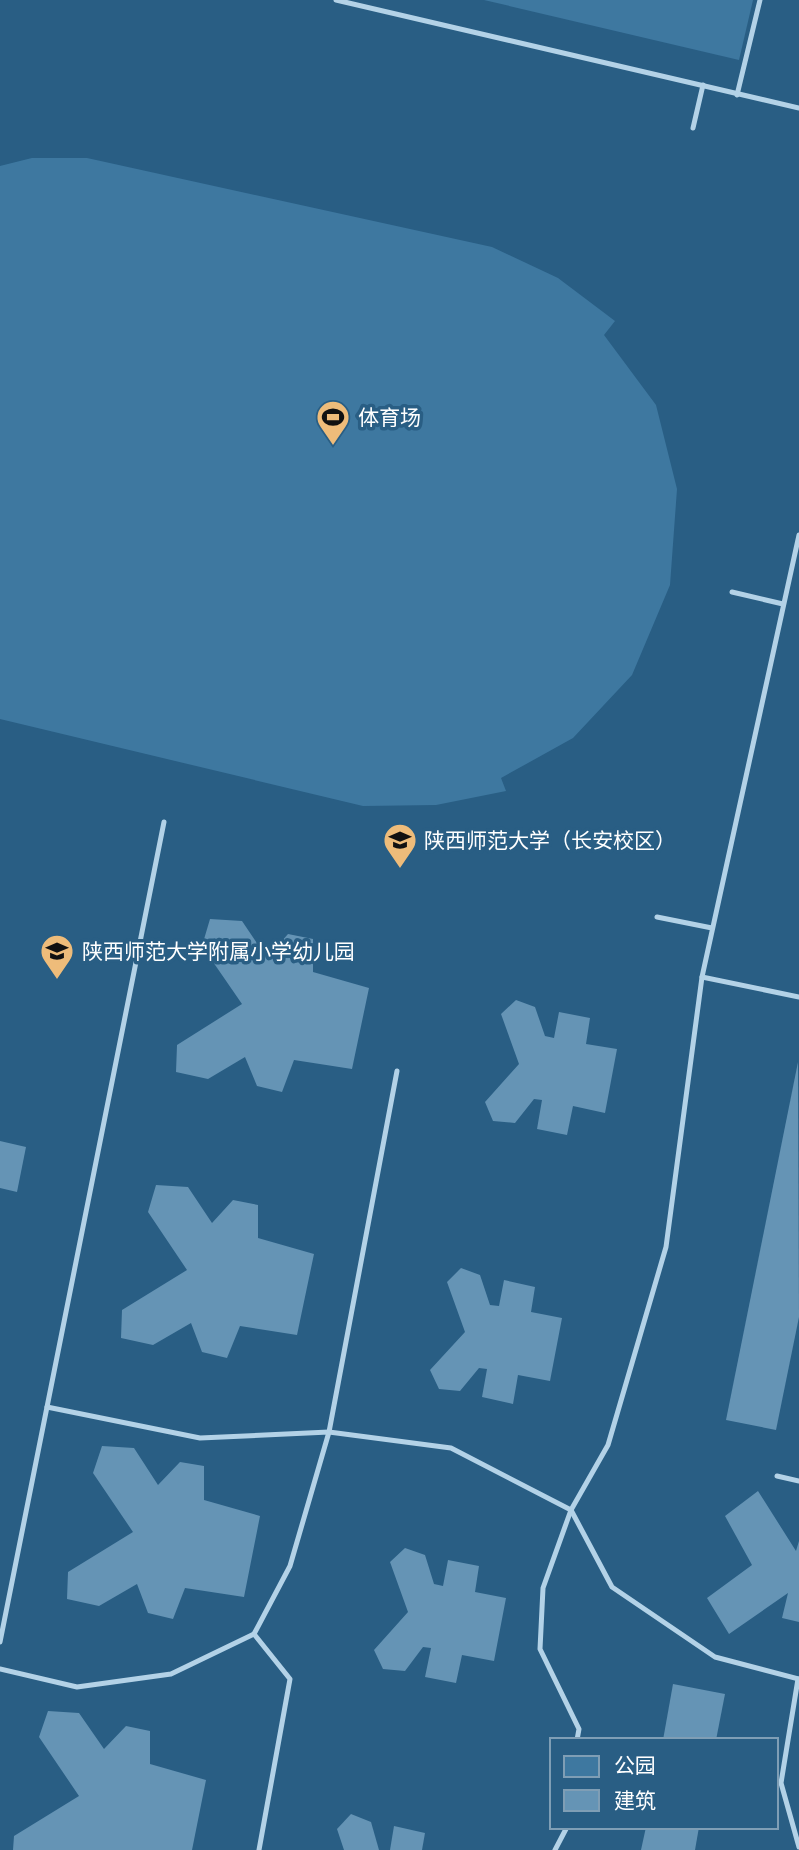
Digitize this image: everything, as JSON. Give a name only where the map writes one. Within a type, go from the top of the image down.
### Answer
[{"type":"lane","points":[[336,0],[799,108]]},
{"type":"lane","points":[[737,94],[760,0]]},
{"type":"lane","points":[[693,128],[703,85]]},
{"type":"lane","points":[[577,1738],[579,1729],[540,1650],[543,1588],[571,1510],[608,1445],[666,1247],[702,977],[799,536]]},
{"type":"lane","points":[[732,592],[783,604]]},
{"type":"lane","points":[[0,1642],[164,822]]},
{"type":"lane","points":[[657,916],[712,928]]},
{"type":"lane","points":[[702,977],[799,997]]},
{"type":"lane","points":[[0,1669],[77,1687],[171,1674],[254,1634],[290,1566],[329,1432],[397,1071]]},
{"type":"lane","points":[[47,1407],[200,1438],[329,1432],[451,1448],[571,1510],[612,1587],[715,1657],[799,1679],[780,1783],[799,1847]]},
{"type":"lane","points":[[777,1476],[799,1481]]},
{"type":"lane","points":[[254,1634],[290,1679],[259,1850]]},
{"type":"lane","points":[[555,1850],[566,1829]]},
{"type":"green space","points":[[484,0],[753,0],[739,60]]},
{"type":"green space","name":"体育场","points":[[32,158],[87,158],[492,247],[558,278],[615,321],[604,335],[656,405],[677,489],[670,585],[632,675],[573,738],[501,778],[506,791],[436,805],[363,806],[0,719],[0,166]]},
{"type":"building","points":[[210,919],[242,921],[267,958],[288,934],[313,939],[313,972],[369,988],[352,1069],[294,1060],[282,1092],[257,1086],[245,1057],[208,1079],[176,1072],[177,1045],[242,1004],[202,946]]},
{"type":"building","points":[[516,1000],[535,1007],[545,1036],[554,1038],[559,1012],[590,1018],[586,1044],[617,1049],[605,1113],[573,1106],[567,1135],[537,1129],[542,1100],[534,1099],[515,1123],[493,1121],[485,1102],[519,1064],[501,1014]]},
{"type":"building","points":[[798,1062],[799,1317],[776,1430],[726,1420]]},
{"type":"building","points":[[0,1141],[26,1147],[17,1192],[0,1188]]},
{"type":"building","points":[[156,1185],[188,1187],[212,1223],[233,1200],[258,1205],[258,1238],[314,1254],[297,1335],[240,1326],[227,1358],[202,1352],[191,1323],[153,1345],[121,1338],[122,1310],[187,1270],[148,1212]]},
{"type":"building","points":[[461,1268],[480,1275],[490,1305],[499,1306],[504,1280],[535,1287],[531,1312],[562,1318],[550,1381],[518,1375],[513,1404],[482,1397],[487,1369],[479,1368],[460,1391],[439,1389],[430,1370],[465,1332],[447,1282]]},
{"type":"building","points":[[102,1446],[134,1448],[158,1485],[180,1462],[204,1466],[204,1500],[260,1516],[244,1597],[185,1588],[173,1619],[148,1613],[137,1584],[99,1606],[67,1599],[68,1572],[133,1532],[93,1473]]},
{"type":"building","points":[[758,1491],[796,1551],[799,1541],[799,1622],[782,1618],[788,1593],[729,1634],[707,1598],[752,1565],[725,1516]]},
{"type":"building","points":[[405,1548],[425,1555],[434,1584],[443,1586],[448,1560],[479,1566],[475,1592],[506,1598],[494,1661],[462,1655],[456,1683],[425,1677],[431,1648],[423,1647],[405,1671],[383,1669],[374,1650],[408,1612],[390,1562]]},
{"type":"building","points":[[673,1684],[725,1694],[716,1738],[663,1738]]},
{"type":"building","points":[[48,1711],[79,1713],[104,1749],[126,1726],[150,1731],[150,1764],[206,1780],[192,1850],[13,1850],[14,1836],[79,1796],[39,1737]]},
{"type":"building","points":[[351,1814],[371,1822],[379,1850],[344,1850],[337,1829]]},
{"type":"building","points":[[394,1826],[425,1833],[422,1850],[390,1850]]},
{"type":"building","points":[[646,1829],[699,1829],[695,1850],[641,1850]]},
{"type":"place","name":"体育场","points":[[333,447]]},
{"type":"place","name":"陕西师范大学（长安校区）","points":[[400,870]]},
{"type":"place","name":"陕西师范大学附属小学幼儿园","points":[[57,981]]}]
